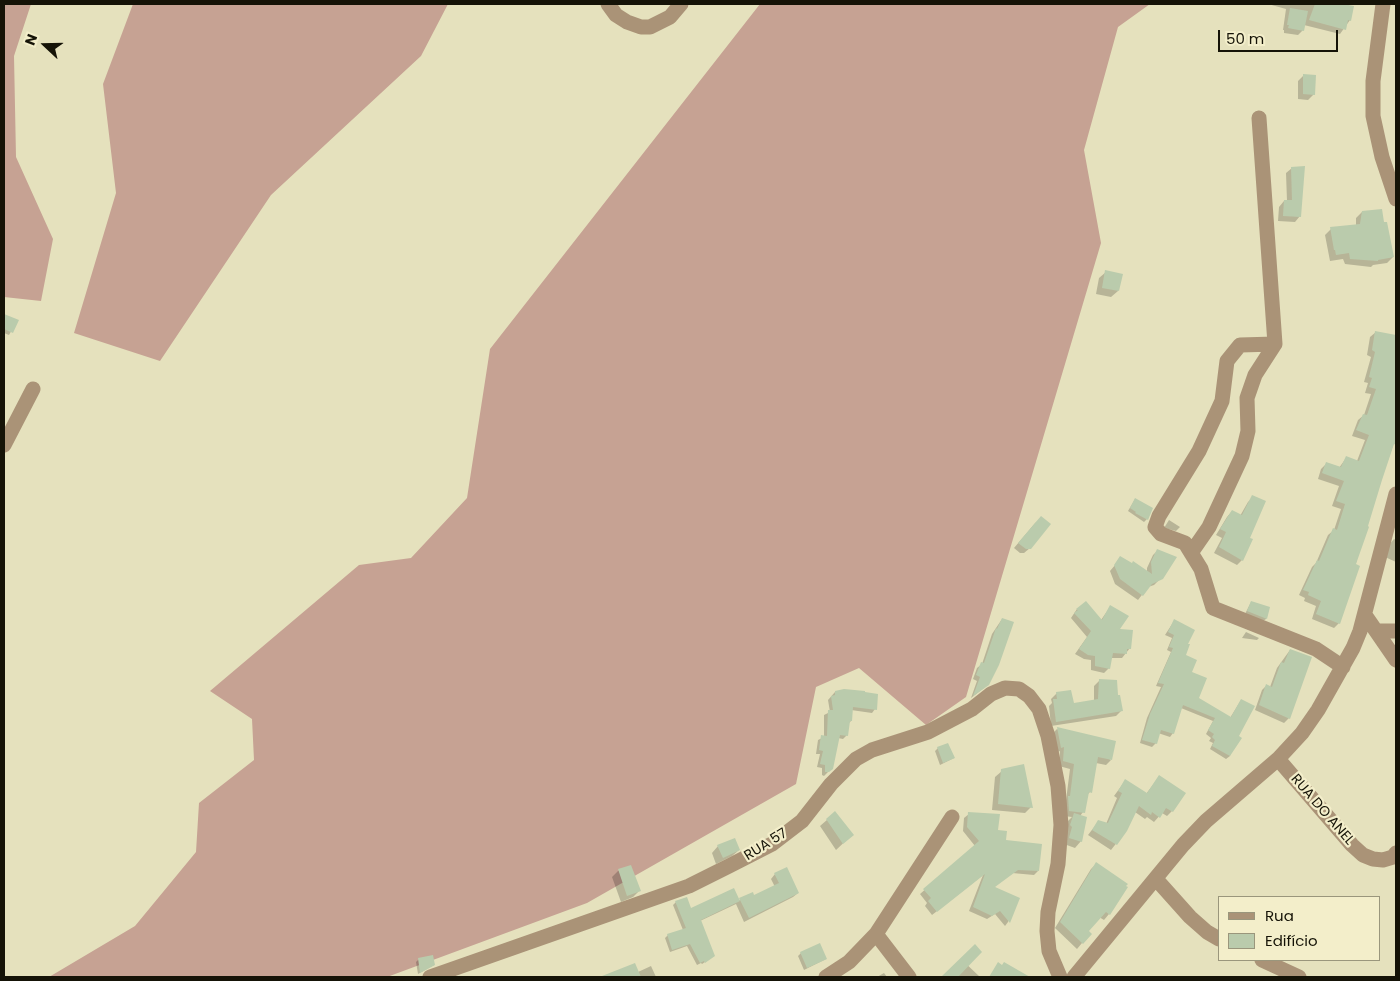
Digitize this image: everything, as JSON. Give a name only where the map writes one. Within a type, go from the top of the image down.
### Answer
[{"type":"street","points":[[608,4],[616,15],[626,22],[641,27],[650,27],[670,18],[681,4]]},
{"type":"street","points":[[1383,4],[1373,80],[1373,116],[1382,158],[1396,199]]},
{"type":"street","points":[[1192,553],[1209,527],[1242,456],[1248,431],[1246,398],[1255,376],[1275,344],[1259,118]]},
{"type":"street","points":[[1275,344],[1240,345],[1228,361],[1222,401],[1199,451],[1159,516],[1155,527],[1161,534],[1186,543],[1201,569],[1213,608],[1316,649],[1343,666]]},
{"type":"street","points":[[4,445],[32,389]]},
{"type":"street","points":[[1074,977],[1184,845],[1206,821],[1278,759],[1302,733],[1318,710],[1353,648],[1365,615],[1396,494]]},
{"type":"street","points":[[1365,615],[1396,660]]},
{"type":"street","points":[[1376,631],[1396,630]]},
{"type":"street","name":"RUA 57","points":[[430,977],[689,886],[729,866],[772,844],[802,822],[831,784],[856,759],[872,750],[928,732],[972,709],[991,694],[1005,688],[1019,689],[1030,696],[1039,709],[1048,736],[1058,786],[1061,825],[1058,864],[1048,912],[1048,931],[1049,951],[1060,977]]},
{"type":"street","name":"RUA DO ANEL","points":[[1278,759],[1352,845],[1363,854],[1373,859],[1383,860],[1393,857],[1396,853]]},
{"type":"street","points":[[826,977],[849,962],[876,934],[952,817]]},
{"type":"street","points":[[1156,879],[1190,917],[1218,938]]},
{"type":"street","points":[[876,934],[908,977]]},
{"type":"street","points":[[1264,961],[1300,977]]},
{"type":"shaded area","points":[[4,4],[31,4],[14,56],[16,157],[53,239],[41,301],[4,297]]},
{"type":"shaded area","points":[[133,4],[448,4],[421,56],[271,195],[160,361],[74,333],[116,193],[103,84]]},
{"type":"shaded area","points":[[760,4],[1150,4],[1118,27],[1084,150],[1101,243],[966,697],[926,725],[859,668],[816,687],[796,784],[587,903],[387,977],[49,977],[135,926],[196,852],[199,803],[254,760],[252,719],[210,691],[359,565],[411,558],[467,498],[490,349]]},
{"type":"building","points":[[1315,4],[1354,6],[1351,21],[1348,20],[1346,30],[1309,20]]},
{"type":"building","points":[[1290,8],[1308,11],[1304,31],[1288,28]]},
{"type":"building","points":[[1303,74],[1316,75],[1315,95],[1303,94]]},
{"type":"building","points":[[1305,166],[1301,217],[1283,216],[1284,200],[1292,200],[1291,167]]},
{"type":"building","points":[[1382,209],[1384,222],[1387,222],[1394,257],[1378,261],[1350,259],[1349,253],[1336,255],[1330,227],[1360,224],[1362,211]]},
{"type":"building","points":[[1105,270],[1123,274],[1119,291],[1102,288]]},
{"type":"building","points":[[4,314],[19,320],[13,333],[4,329]]},
{"type":"building","points":[[1375,331],[1396,335],[1396,445],[1394,444],[1382,480],[1356,564],[1360,566],[1340,624],[1316,614],[1321,601],[1308,595],[1309,592],[1303,590],[1317,560],[1319,561],[1333,528],[1337,530],[1345,504],[1336,501],[1344,481],[1322,473],[1326,462],[1341,467],[1346,456],[1359,461],[1369,435],[1356,430],[1363,414],[1367,415],[1376,389],[1369,387],[1372,378],[1369,377],[1375,352],[1372,350]]},
{"type":"building","points":[[1252,495],[1266,501],[1250,538],[1253,539],[1243,561],[1219,547],[1226,532],[1220,529],[1232,510],[1242,515]]},
{"type":"building","points":[[1135,498],[1153,508],[1148,520],[1130,508]]},
{"type":"building","points":[[1041,516],[1051,524],[1031,549],[1026,549],[1018,543]]},
{"type":"building","points":[[1157,549],[1177,557],[1163,579],[1152,584],[1143,596],[1120,579],[1114,565],[1120,556],[1132,563],[1133,561],[1152,574],[1151,562]]},
{"type":"building","points":[[1086,601],[1102,620],[1110,605],[1129,616],[1120,629],[1133,630],[1131,649],[1127,649],[1127,654],[1113,653],[1110,669],[1095,666],[1095,656],[1088,655],[1079,649],[1091,631],[1074,613]]},
{"type":"building","points":[[1251,601],[1270,607],[1267,619],[1247,611]]},
{"type":"building","points":[[1002,618],[1014,622],[999,665],[989,685],[973,696],[980,677],[976,675],[981,662],[984,663],[996,628]]},
{"type":"building","points":[[1174,619],[1195,630],[1188,644],[1190,644],[1186,655],[1197,660],[1192,672],[1207,678],[1199,698],[1231,717],[1241,699],[1255,706],[1239,736],[1242,738],[1230,756],[1212,746],[1215,740],[1212,737],[1214,734],[1208,730],[1215,718],[1183,705],[1174,734],[1161,730],[1157,744],[1142,740],[1150,714],[1164,684],[1158,683],[1173,648],[1169,647],[1174,635],[1168,632]]},
{"type":"building","points":[[1290,649],[1312,657],[1290,719],[1259,705],[1266,684],[1272,687],[1281,662],[1284,663]]},
{"type":"building","points":[[1099,679],[1117,680],[1118,695],[1120,695],[1123,711],[1056,722],[1053,699],[1057,699],[1056,692],[1071,690],[1074,703],[1098,699]]},
{"type":"building","points":[[844,689],[878,694],[877,710],[853,707],[848,736],[840,735],[833,769],[825,772],[825,765],[820,764],[823,751],[819,750],[821,735],[827,736],[828,710],[833,710],[831,696],[835,695],[835,691]]},
{"type":"building","points":[[1057,727],[1116,741],[1112,760],[1098,757],[1092,793],[1089,792],[1085,813],[1069,811],[1068,796],[1070,796],[1074,764],[1063,761],[1064,747],[1061,748]]},
{"type":"building","points":[[948,743],[955,758],[943,763],[937,747]]},
{"type":"building","points":[[1024,764],[1033,808],[998,804],[1001,769]]},
{"type":"building","points":[[1159,775],[1186,793],[1173,812],[1166,808],[1160,818],[1152,812],[1151,815],[1139,806],[1127,831],[1117,845],[1092,830],[1098,820],[1108,823],[1122,793],[1118,791],[1125,779],[1147,793]]},
{"type":"building","points":[[835,811],[854,835],[843,844],[826,819]]},
{"type":"building","points":[[968,812],[1000,814],[998,830],[1007,831],[1006,840],[1042,844],[1039,871],[1018,870],[995,887],[1020,898],[1010,923],[1000,911],[992,916],[973,907],[985,874],[937,912],[928,901],[931,898],[923,889],[979,841],[967,827]]},
{"type":"building","points":[[1074,813],[1087,817],[1082,842],[1069,838],[1072,827],[1070,825]]},
{"type":"building","points":[[735,838],[740,850],[723,858],[717,845]]},
{"type":"building","points":[[1096,862],[1128,884],[1126,886],[1128,887],[1110,915],[1106,912],[1089,931],[1092,934],[1083,944],[1060,922]]},
{"type":"building","points":[[631,865],[641,891],[627,896],[618,869]]},
{"type":"building","points":[[787,867],[799,893],[749,918],[739,898],[753,892],[754,895],[779,883],[774,873]]},
{"type":"building","points":[[734,888],[740,901],[701,920],[715,956],[705,963],[704,961],[700,963],[690,944],[672,950],[667,934],[686,928],[675,901],[687,897],[691,908]]},
{"type":"building","points":[[820,943],[827,959],[807,968],[800,952]]},
{"type":"building","points":[[975,944],[982,952],[958,977],[941,977]]},
{"type":"building","points":[[433,955],[435,965],[420,973],[418,958]]},
{"type":"building","points":[[998,962],[1002,965],[1004,962],[1030,977],[989,977]]},
{"type":"building","points":[[635,963],[641,977],[602,977],[602,976]]}]
